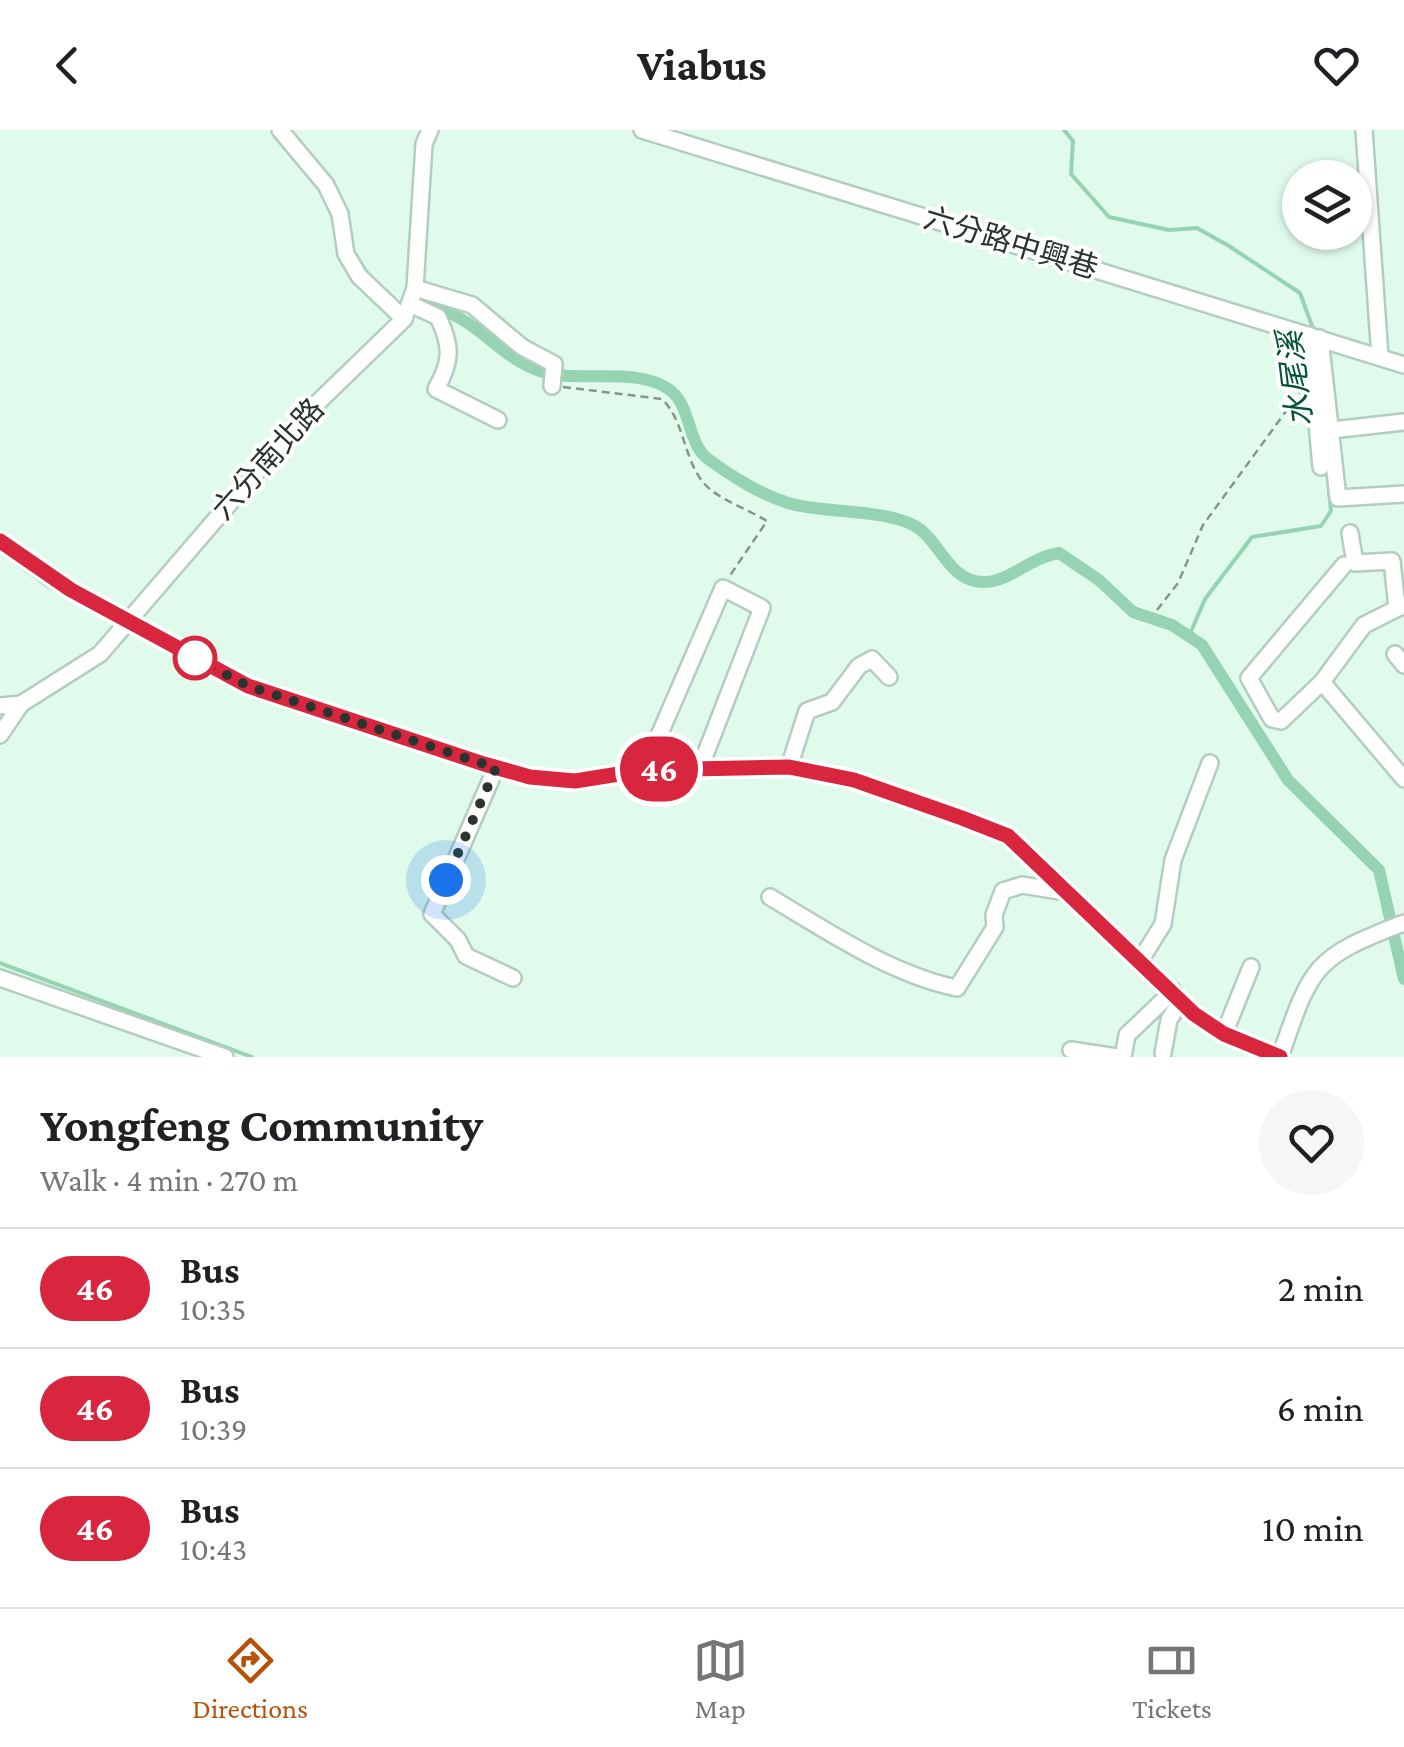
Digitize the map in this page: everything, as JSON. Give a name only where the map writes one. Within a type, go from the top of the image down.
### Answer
[{"type":"street","points":[[280,130],[326,185],[340,214],[346,254],[359,276],[408,312],[438,317],[449,340],[449,365],[436,389],[498,420]]},
{"type":"street","points":[[408,312],[414,288],[424,144],[430,130]]},
{"type":"street","name":"六分路中興巷","points":[[642,130],[1404,365]]},
{"type":"street","points":[[1364,130],[1380,357]]},
{"type":"street","points":[[414,288],[472,305],[522,348],[554,364],[552,386]]},
{"type":"street","name":"六分南北路","points":[[0,735],[21,704],[100,654],[309,412],[408,312]]},
{"type":"street","points":[[1314,336],[1312,374],[1321,466]]},
{"type":"street","points":[[1314,336],[1332,430],[1338,498],[1404,494]]},
{"type":"street","points":[[1332,430],[1404,422]]},
{"type":"street","points":[[1344,565],[1248,678],[1272,719],[1281,721],[1322,682],[1364,625],[1400,607],[1392,560],[1354,563],[1350,533]]},
{"type":"street","points":[[0,541],[50,578],[248,686],[496,768],[575,781],[644,770],[789,767],[854,780],[1008,836],[1177,995],[1224,1034],[1280,1057],[1309,976],[1324,960],[1353,941],[1402,923]]},
{"type":"street","points":[[644,770],[723,588],[762,608],[700,768]]},
{"type":"street","points":[[789,767],[807,711],[832,702],[860,666],[872,660],[889,677]]},
{"type":"street","points":[[1322,682],[1404,779]]},
{"type":"street","points":[[0,706],[21,704]]},
{"type":"street","points":[[1140,961],[1163,924],[1173,860],[1210,763]]},
{"type":"street","points":[[496,768],[432,914],[458,940],[466,956],[513,978]]},
{"type":"street","points":[[770,897],[830,933],[937,984],[957,988],[995,927],[994,914],[1003,891],[1022,884],[1065,892]]},
{"type":"street","points":[[1224,1034],[1250,967]]},
{"type":"street","points":[[0,978],[224,1057]]},
{"type":"street","points":[[1163,1052],[1177,995]]},
{"type":"street","points":[[1072,1050],[1120,1057],[1127,1035],[1177,995]]},
{"type":"path","points":[[1157,610],[1178,583],[1203,525],[1312,374]]},
{"type":"path","points":[[552,386],[662,399],[674,410],[694,468],[709,489],[767,521],[723,588]]},
{"type":"waterway","name":"水尾溪","points":[[1064,130],[1073,141],[1071,174],[1109,217],[1169,230],[1197,228],[1229,246],[1300,293],[1315,334]]},
{"type":"waterway","points":[[355,254],[369,276]]},
{"type":"waterway","points":[[423,305],[458,317],[510,355],[540,371],[638,378],[667,388],[681,403],[701,452],[766,494],[788,503],[909,523],[928,537],[955,570],[971,580],[992,581],[1059,553],[1099,580],[1133,612],[1172,625],[1202,645],[1288,780],[1379,870],[1404,979]]},
{"type":"waterway","name":"水尾溪","points":[[1189,636],[1205,599],[1252,537],[1321,526],[1331,511],[1327,468]]},
{"type":"waterway","points":[[0,963],[252,1057]]},
{"type":"bus line","name":"46","points":[[0,541],[50,578],[248,686],[484,764],[530,777],[575,781],[644,770],[789,767],[854,780],[1008,836],[1194,1014],[1224,1034],[1280,1057]]},
{"type":"route","points":[[195,658],[187,654],[248,686],[496,768],[446,880]]}]
